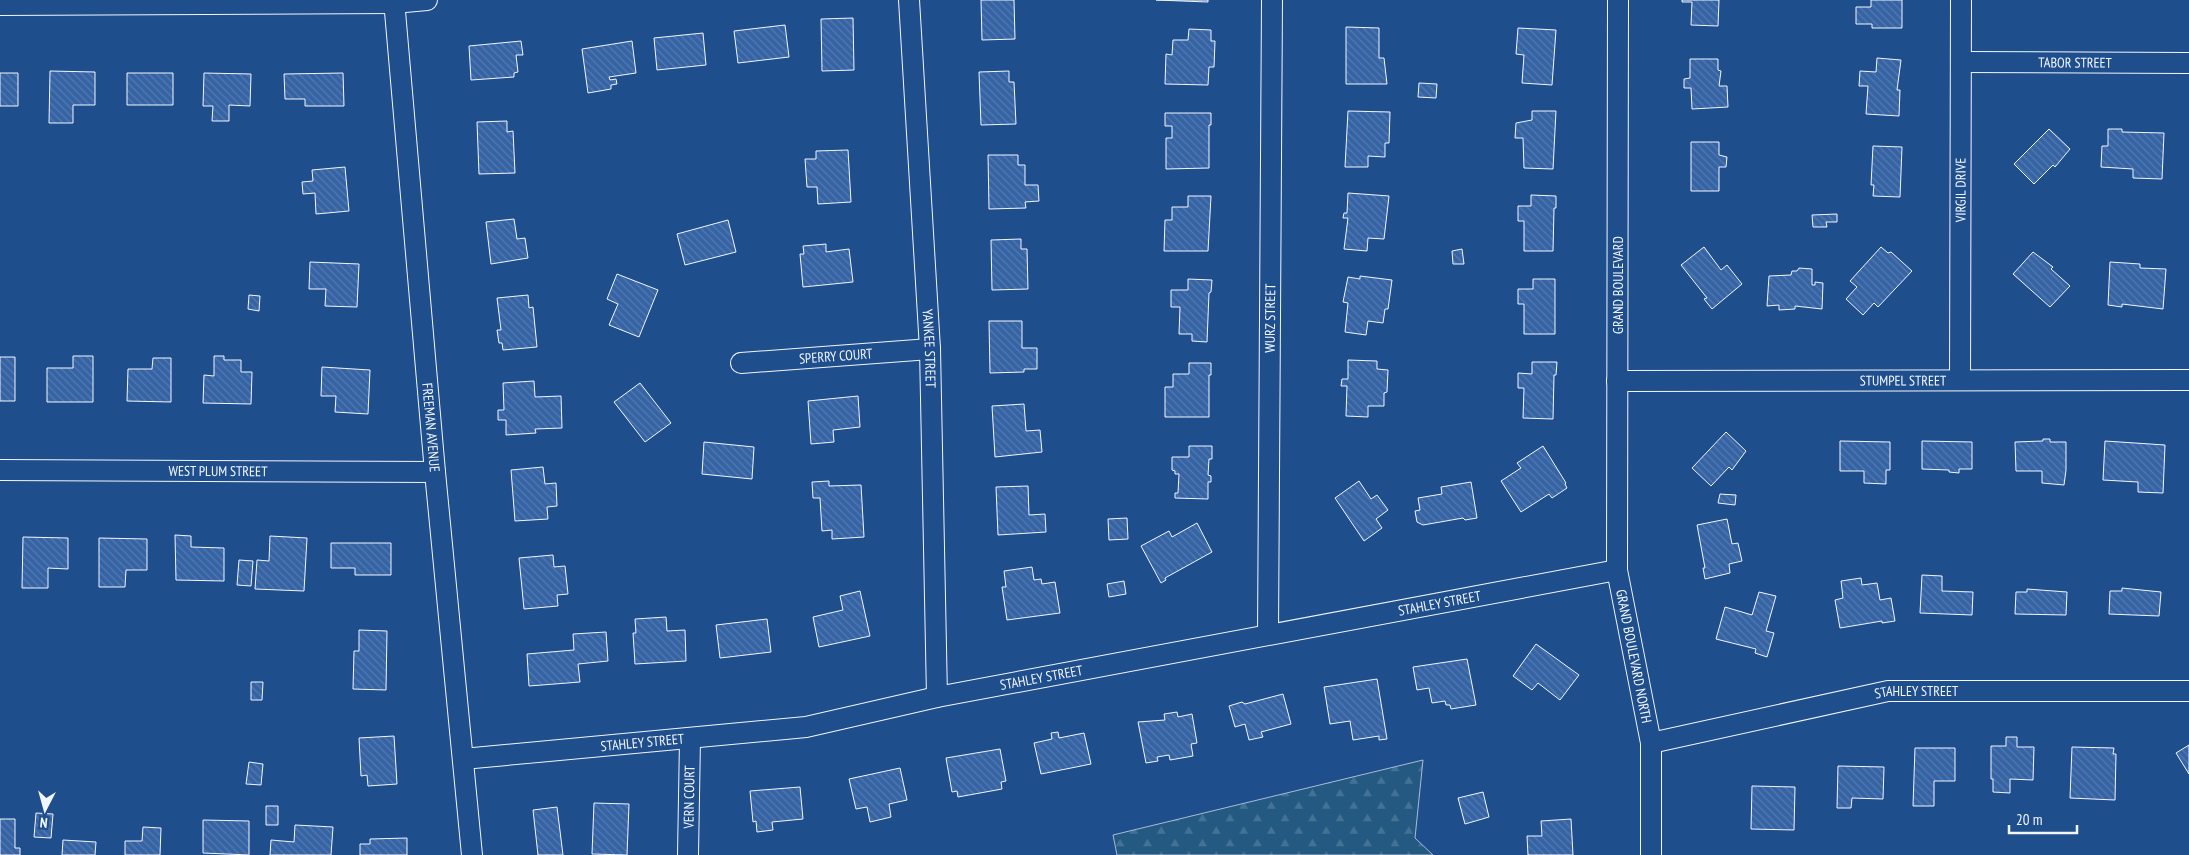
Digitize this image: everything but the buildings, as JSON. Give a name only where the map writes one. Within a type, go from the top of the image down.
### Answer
[{"type":"street","points":[[0,5],[394,2],[428,0]]},
{"type":"street","name":"YANKEE STREET","points":[[909,0],[930,349],[937,698]]},
{"type":"street","name":"WURZ STREET","points":[[1268,634],[1272,0]]},
{"type":"street","name":"GRAND BOULEVARD","points":[[1618,0],[1618,570]]},
{"type":"street","name":"VIRGIL DRIVE","points":[[1960,380],[1961,0]]},
{"type":"street","name":"FREEMAN AVENUE","points":[[394,2],[435,472],[472,855]]},
{"type":"street","name":"TABOR STREET","points":[[1961,62],[2189,63]]},
{"type":"street","name":"SPERRY COURT","points":[[740,363],[930,349]]},
{"type":"street","name":"STUMPEL STREET","points":[[1617,381],[2189,380]]},
{"type":"street","name":"WEST PLUM STREET","points":[[0,470],[435,472]]},
{"type":"street","name":"STAHLEY STREET","points":[[463,759],[806,727],[937,698],[1268,634],[1618,570]]},
{"type":"street","name":"GRAND BOULEVARD NORTH","points":[[1618,570],[1651,743]]},
{"type":"street","name":"STAHLEY STREET","points":[[1651,743],[1888,691],[2189,691]]},
{"type":"street","name":"VERN COURT","points":[[688,855],[690,739]]},
{"type":"street","points":[[1651,743],[1651,855]]},
{"type":"green space","points":[[1423,760],[1415,838],[1433,855],[1117,855],[1113,835]]}]
